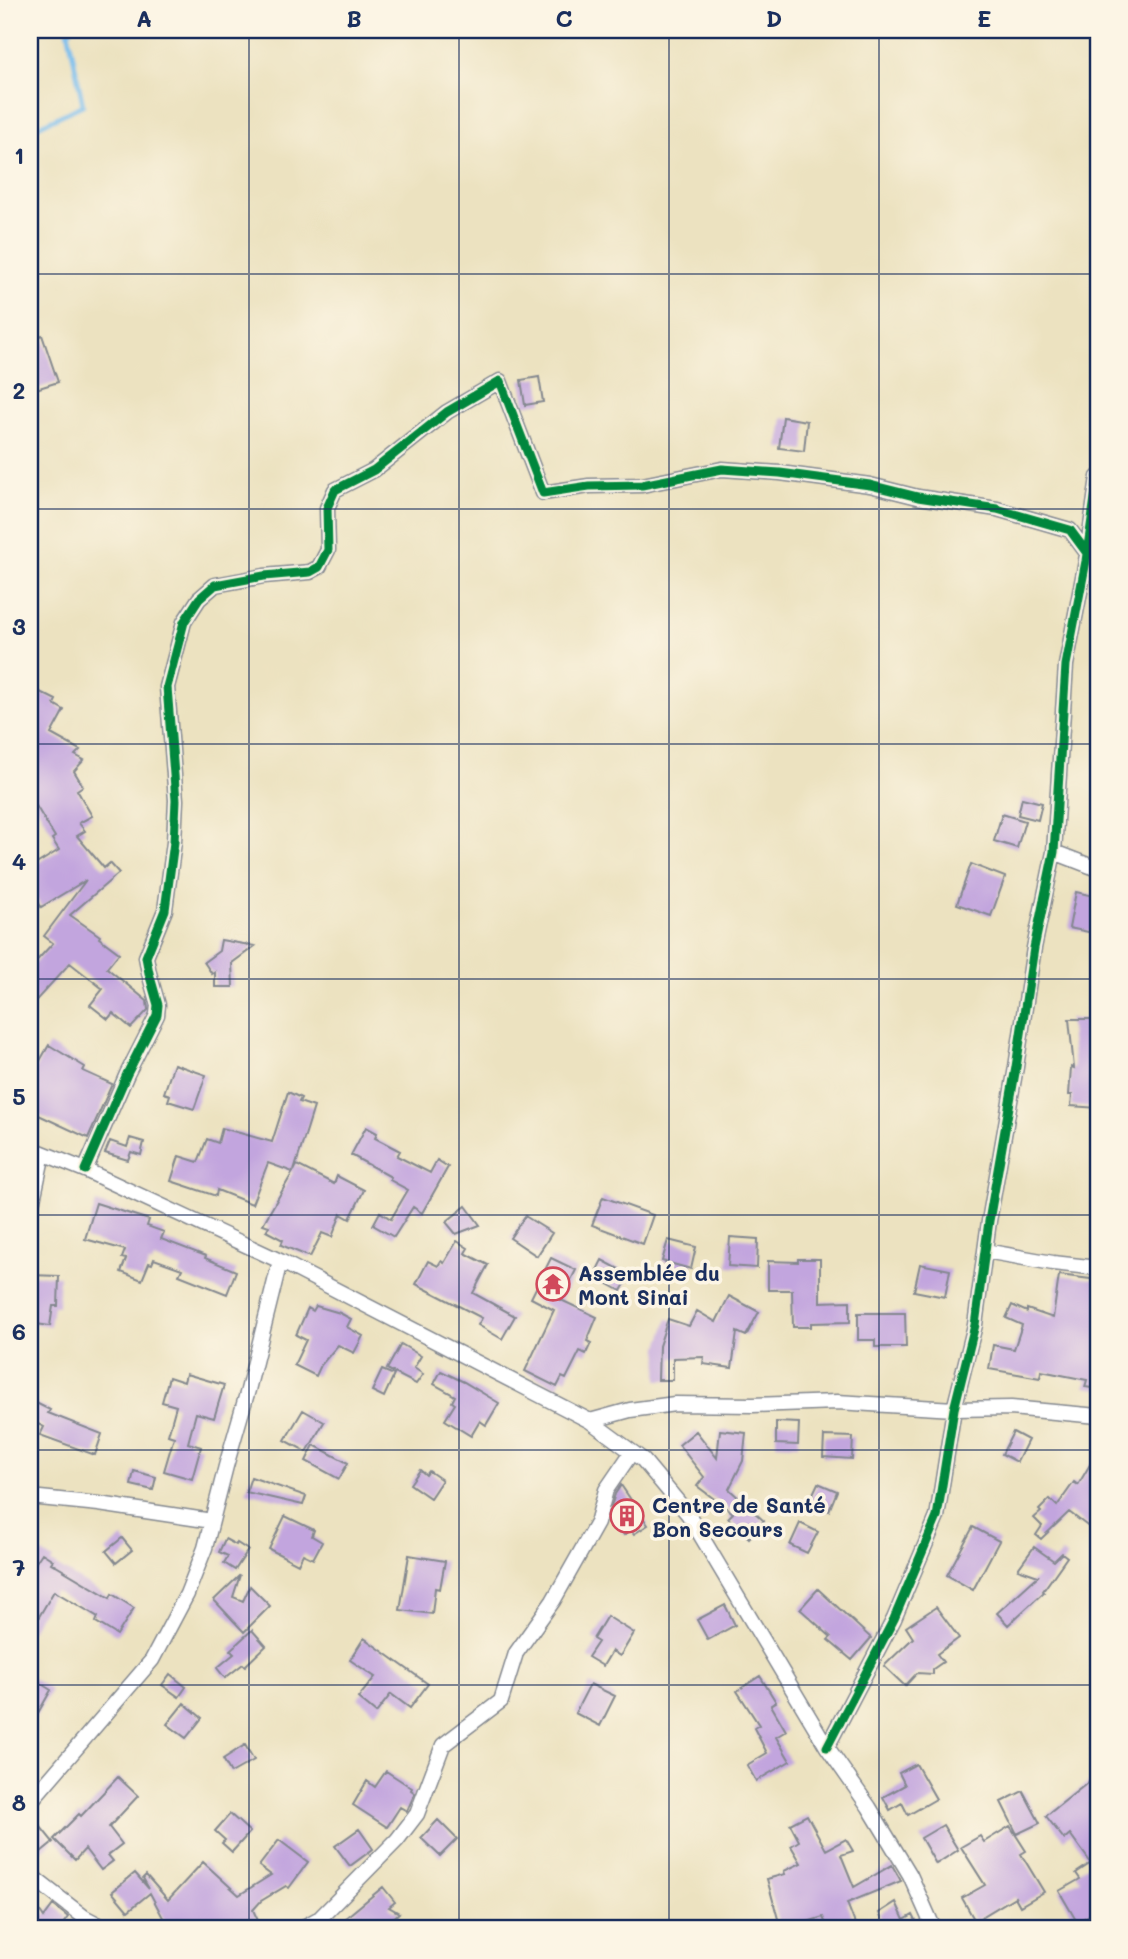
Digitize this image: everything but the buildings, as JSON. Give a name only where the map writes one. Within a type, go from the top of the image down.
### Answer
[{"type":"street","points":[[85,1170],[127,1074],[158,1015],[146,957],[165,910],[174,842],[176,800],[167,687],[184,622],[199,599],[215,585],[264,576],[310,572],[319,567],[328,550],[327,508],[335,490],[374,470],[447,412],[500,381],[543,493],[589,485],[642,485],[722,469],[780,473],[870,485],[997,509],[1070,530],[1090,559]]},
{"type":"street","points":[[827,1747],[894,1619],[937,1517],[954,1409],[975,1325],[1034,948],[1054,852],[1066,665],[1090,559],[1098,477]]},
{"type":"street","points":[[1054,852],[1098,869]]},
{"type":"street","points":[[30,1214],[36,1150],[280,1261],[590,1421],[643,1460],[688,1514],[827,1747],[870,1807],[910,1875],[934,1929]]},
{"type":"street","points":[[985,1251],[1053,1264],[1098,1268]]},
{"type":"street","points":[[30,1802],[152,1660],[187,1594],[205,1548],[280,1261]]},
{"type":"street","points":[[590,1421],[631,1410],[675,1404],[837,1402],[954,1409],[1011,1408],[1098,1416]]},
{"type":"street","points":[[300,1929],[320,1918],[397,1840],[417,1814],[443,1745],[501,1701],[516,1653],[553,1601],[597,1523],[606,1490],[632,1452]]},
{"type":"street","points":[[30,1497],[212,1521]]},
{"type":"street","points":[[30,1875],[85,1917],[107,1929]]},
{"type":"waterway","points":[[30,130],[83,105],[68,31],[71,30]]},
{"type":"cycle path","points":[[85,1170],[127,1074],[157,1015],[158,1005],[146,957],[165,910],[174,842],[176,800],[167,687],[184,622],[199,599],[215,585],[264,576],[310,572],[319,567],[328,550],[327,508],[335,490],[374,470],[447,412],[500,381],[543,493],[589,486],[642,485],[722,469],[780,473],[870,485],[918,497],[997,509],[1070,530],[1087,553]]},
{"type":"cycle path","points":[[827,1747],[894,1619],[937,1517],[954,1409],[975,1325],[989,1221],[1034,948],[1054,852],[1066,665],[1086,561],[1098,477]]},
{"type":"place","name":"Assemblée du Mont Sinai","points":[[553,1284]]},
{"type":"place","name":"Centre de Santé Bon Secours","points":[[627,1516]]}]
